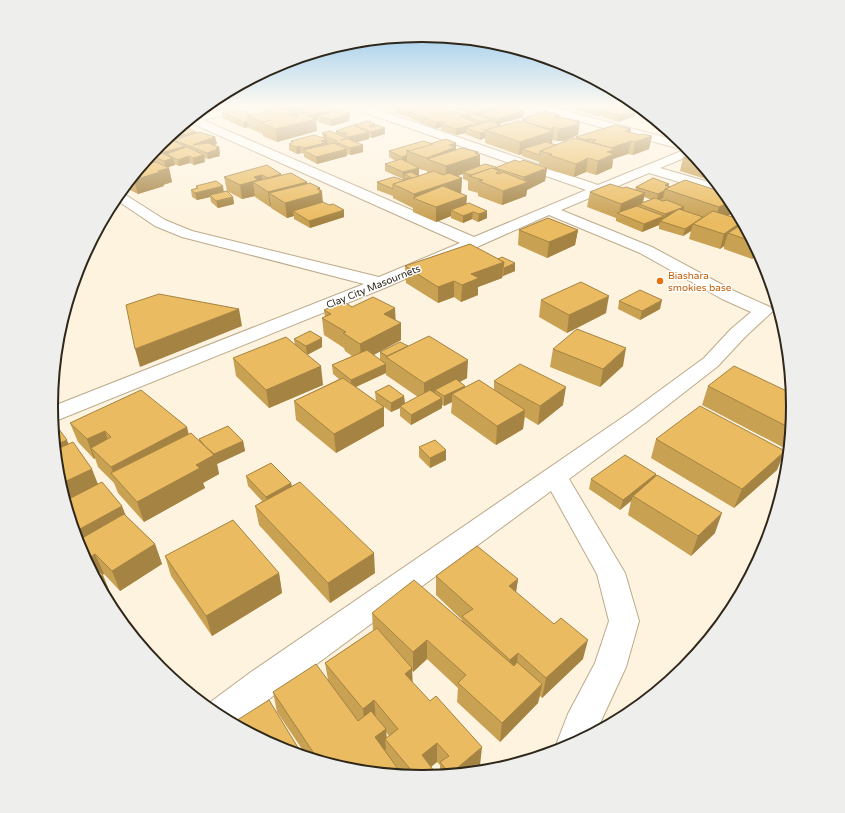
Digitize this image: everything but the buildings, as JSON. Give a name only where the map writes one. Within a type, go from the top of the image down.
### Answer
[{"type":"street","points":[[250,145],[474,243]]},
{"type":"street","points":[[469,145],[600,190]]},
{"type":"street","name":"Clay City Masournets","points":[[58,412],[381,283],[549,210],[685,154]]},
{"type":"street","points":[[649,169],[714,188]]},
{"type":"street","points":[[123,198],[160,223],[187,234],[381,283]]},
{"type":"street","points":[[549,210],[646,250],[728,295],[773,314]]},
{"type":"street","points":[[223,712],[263,682],[637,418],[711,362],[738,333],[773,314]]},
{"type":"street","points":[[555,476],[611,573],[624,621],[610,667],[580,726],[577,736]]},
{"type":"place","name":"Biashara smokies base","points":[[660,281]]}]
